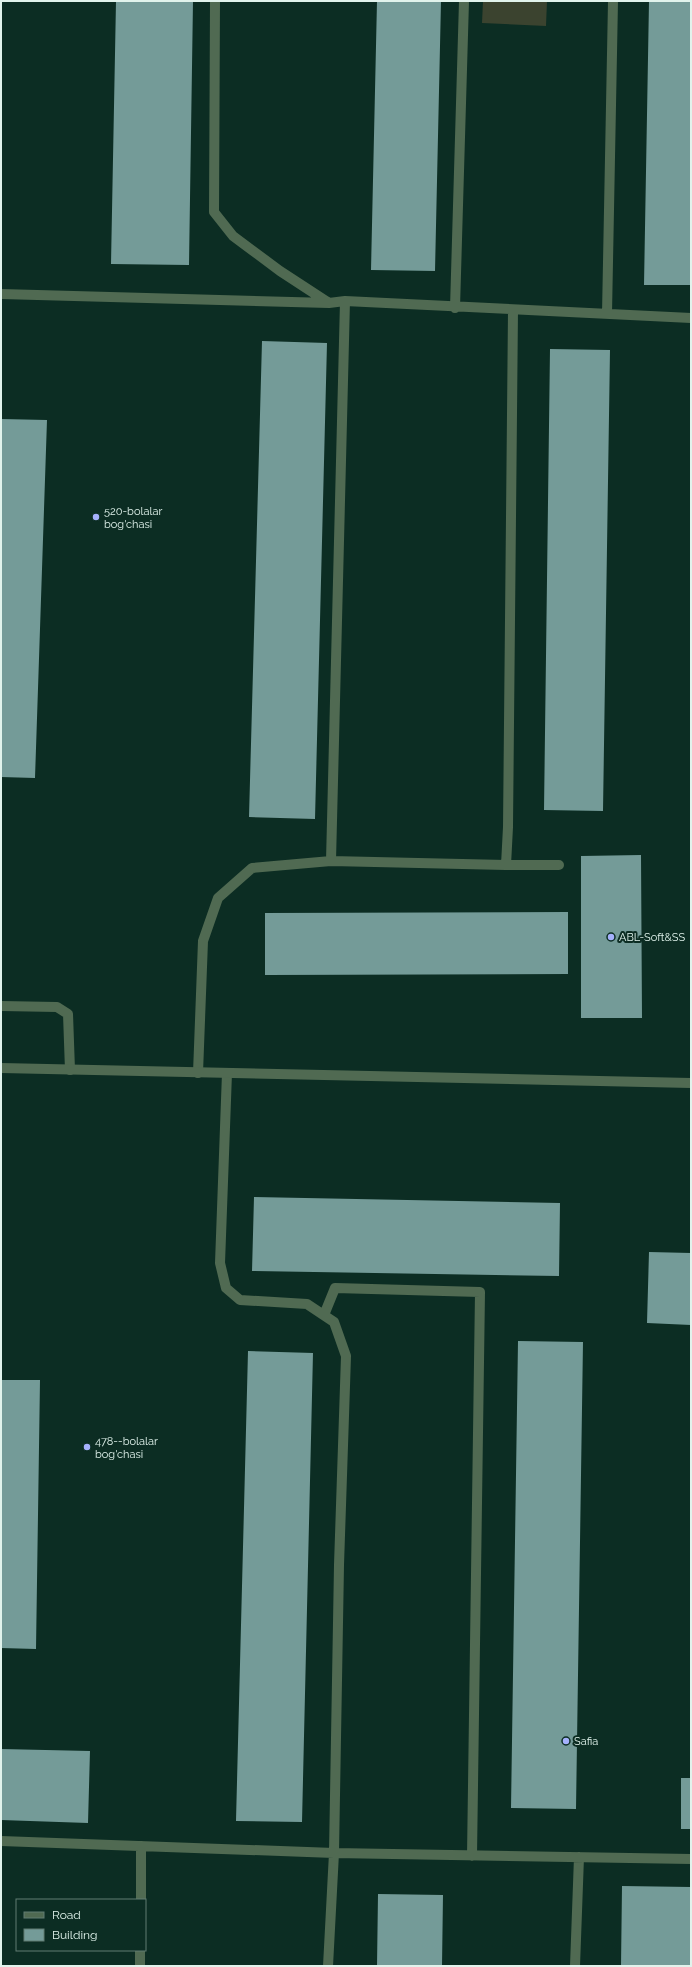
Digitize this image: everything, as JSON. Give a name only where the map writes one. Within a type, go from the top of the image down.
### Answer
[{"type":"street","points":[[215,1],[214,212],[233,236],[280,272],[329,303]]},
{"type":"street","points":[[456,308],[464,1]]},
{"type":"street","points":[[607,314],[613,1]]},
{"type":"street","points":[[1,294],[329,303],[345,301],[456,308],[691,318]]},
{"type":"street","points":[[331,861],[345,301]]},
{"type":"street","points":[[506,865],[508,827],[513,310]]},
{"type":"street","points":[[198,1072],[203,941],[218,898],[252,868],[331,861],[559,865]]},
{"type":"street","points":[[1,1006],[57,1007],[68,1014],[70,1070]]},
{"type":"street","points":[[1,1068],[691,1083]]},
{"type":"street","points":[[227,1073],[220,1264],[226,1288],[240,1300],[307,1304],[334,1322],[346,1356],[339,1573],[334,1852],[328,1966]]},
{"type":"street","points":[[324,1315],[335,1288],[480,1292],[472,1856]]},
{"type":"street","points":[[1,1841],[472,1856],[691,1859]]},
{"type":"street","points":[[141,1846],[141,1899]]},
{"type":"street","points":[[575,1966],[579,1857]]},
{"type":"street","points":[[140,1951],[140,1966]]},
{"type":"green space","points":[[483,1],[547,1],[546,26],[482,23]]},
{"type":"building","points":[[116,1],[193,1],[189,265],[111,264]]},
{"type":"building","points":[[377,1],[441,1],[435,271],[371,270]]},
{"type":"building","points":[[649,1],[691,1],[691,285],[644,285]]},
{"type":"building","points":[[262,341],[327,343],[315,819],[249,817]]},
{"type":"building","points":[[550,349],[610,350],[603,811],[544,810]]},
{"type":"building","points":[[1,419],[47,420],[35,778],[1,777]]},
{"type":"building","name":"ABL-Soft&SS","points":[[641,855],[642,1018],[581,1018],[581,856]]},
{"type":"building","points":[[568,912],[568,974],[265,975],[265,913]]},
{"type":"building","points":[[254,1197],[560,1203],[559,1276],[252,1271]]},
{"type":"building","points":[[649,1252],[691,1253],[691,1325],[647,1323]]},
{"type":"building","points":[[518,1341],[583,1342],[576,1809],[511,1808]]},
{"type":"building","points":[[248,1351],[313,1353],[302,1822],[236,1821]]},
{"type":"building","points":[[1,1380],[40,1380],[36,1649],[1,1648]]},
{"type":"building","points":[[1,1749],[90,1751],[88,1823],[1,1820]]},
{"type":"building","points":[[681,1778],[691,1778],[691,1829],[681,1829]]},
{"type":"building","points":[[622,1886],[691,1887],[691,1966],[621,1966]]},
{"type":"building","points":[[378,1894],[443,1895],[442,1966],[377,1966]]},
{"type":"place","name":"520-bolalar bog'chasi","points":[[96,517]]},
{"type":"place","name":"ABL-Soft&SS","points":[[611,937]]},
{"type":"place","name":"478--bolalar bog'chasi","points":[[87,1447]]},
{"type":"place","name":"Safia","points":[[566,1741]]}]
